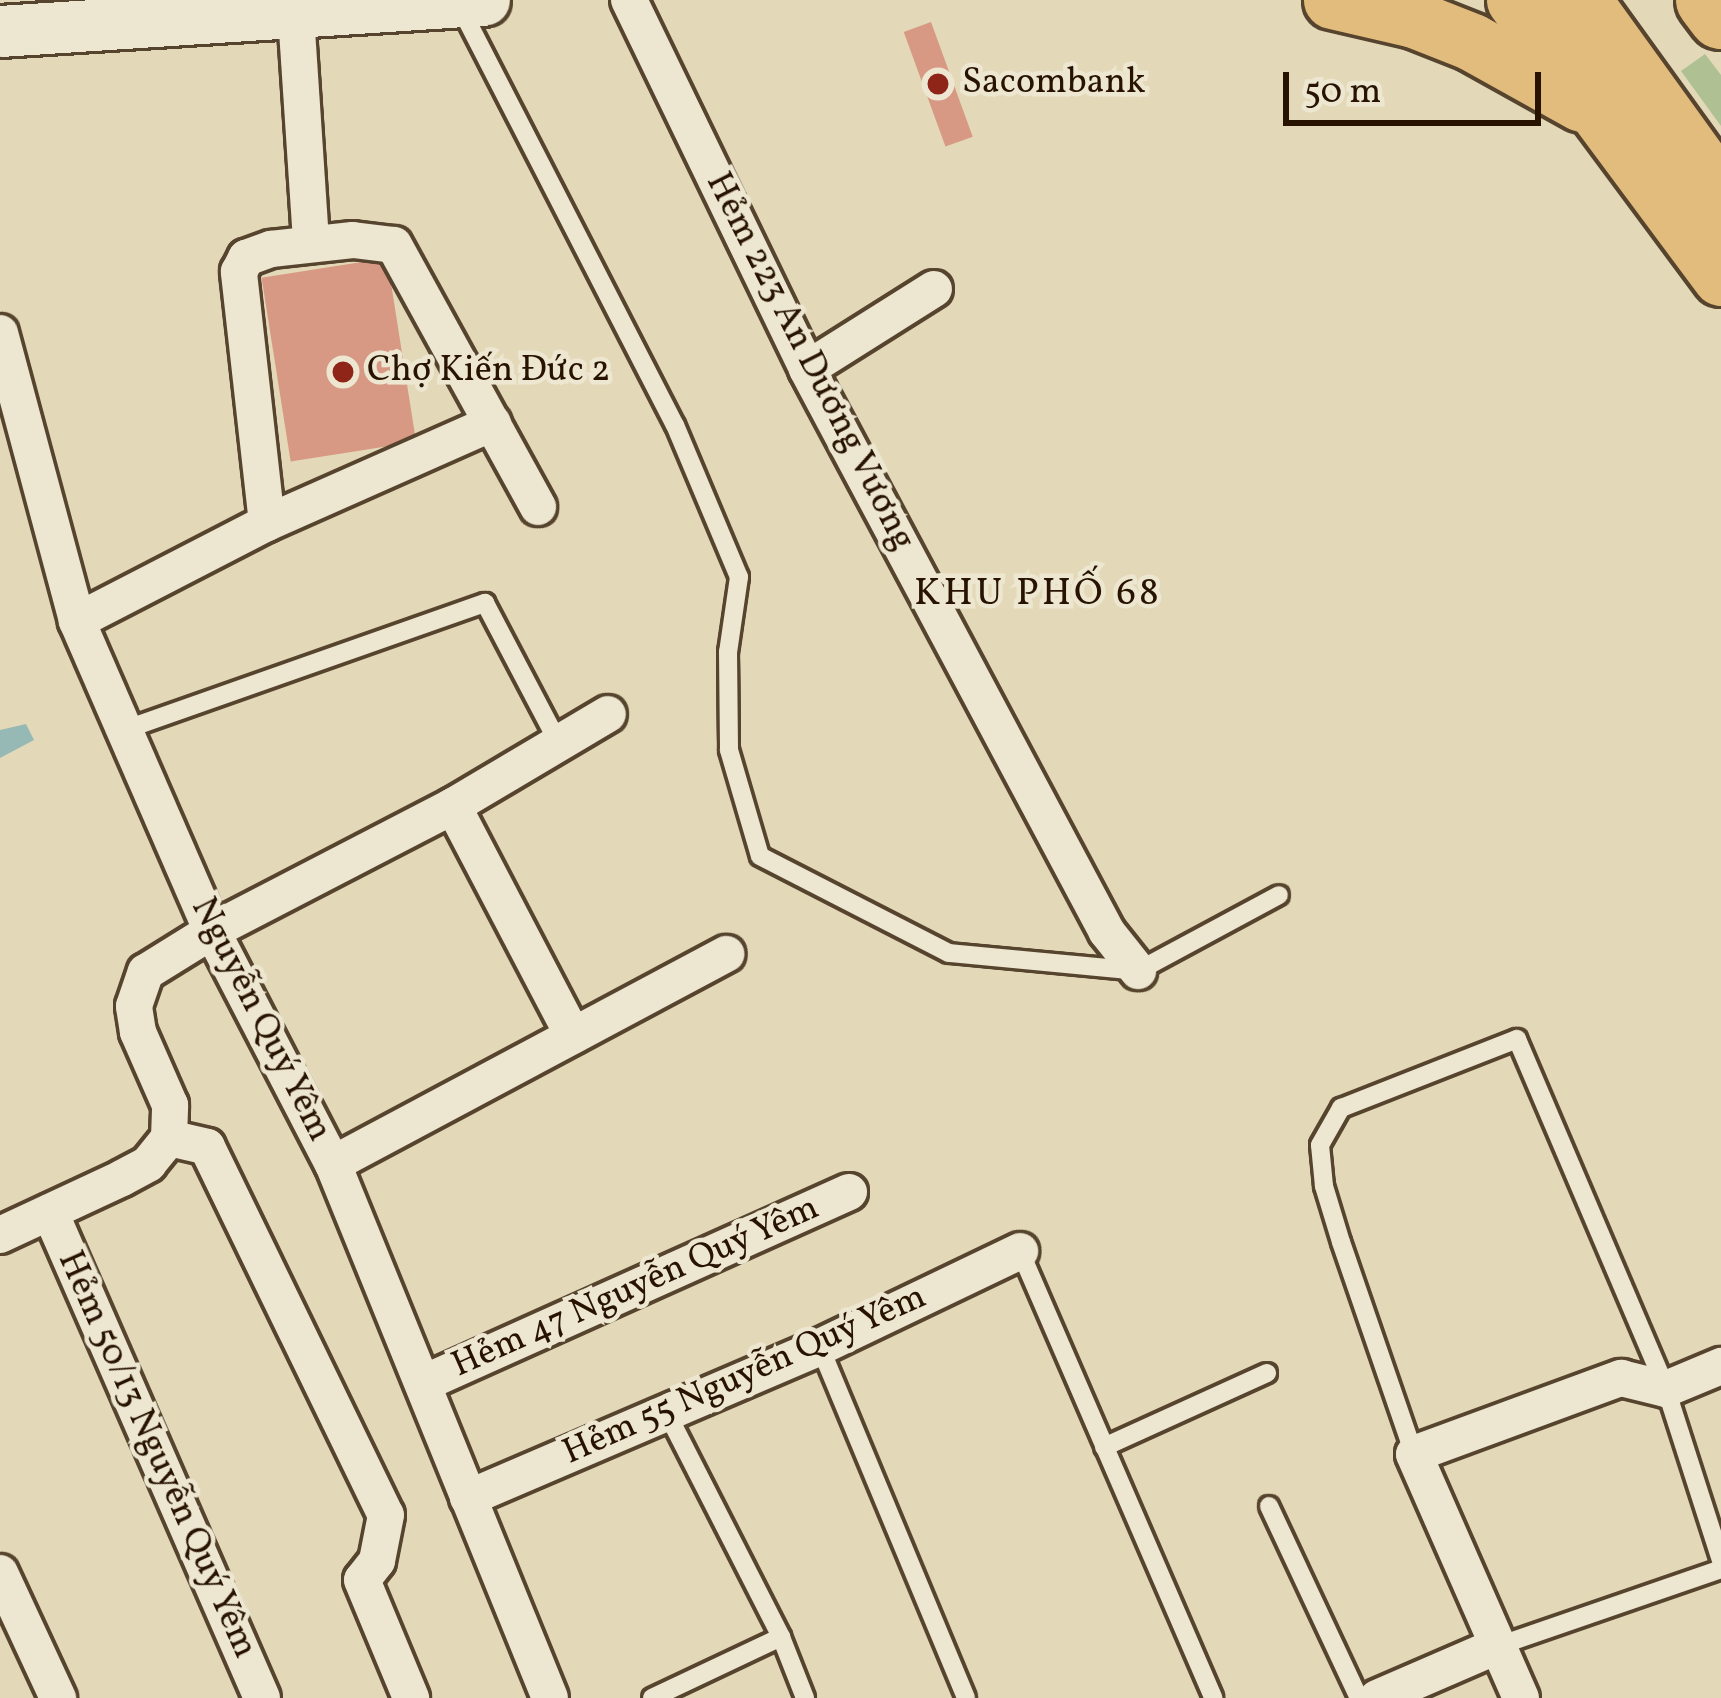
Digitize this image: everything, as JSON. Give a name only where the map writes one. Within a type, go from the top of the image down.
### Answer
[{"type":"highway","points":[[1577,0],[1721,200]]},
{"type":"highway","points":[[1708,0],[1721,16]]},
{"type":"main road","points":[[1332,0],[1414,20],[1472,42],[1611,123]]},
{"type":"main road","points":[[1516,0],[1721,277]]},
{"type":"main road","points":[[0,31],[223,10],[470,1]]},
{"type":"street","name":"Hẻm 223 An Dương Vương","points":[[629,0],[807,369],[1107,932],[1138,971]]},
{"type":"street","points":[[296,7],[311,242]]},
{"type":"street","points":[[267,523],[238,272],[246,258],[311,242],[394,245],[538,507]]},
{"type":"street","points":[[807,369],[934,290]]},
{"type":"street","name":"Nguyễn Quý Yêm","points":[[0,333],[77,621],[212,931],[333,1164],[550,1698]]},
{"type":"street","points":[[77,621],[267,523],[493,423]]},
{"type":"street","points":[[0,1235],[148,1164],[169,1138],[170,1105],[138,1032],[134,1006],[146,972],[212,931],[453,806],[608,714]]},
{"type":"street","points":[[453,806],[573,1036]]},
{"type":"street","points":[[333,1164],[727,954]]},
{"type":"street","points":[[169,1138],[207,1147],[386,1515],[376,1561],[362,1580],[411,1698]]},
{"type":"street","name":"Hẻm 47 Nguyễn Quý Yêm","points":[[424,1383],[850,1192]]},
{"type":"street","name":"Hẻm 50/13 Nguyễn Quý Yêm","points":[[50,1212],[262,1698]]},
{"type":"street","name":"Hẻm 55 Nguyễn Quý Yêm","points":[[468,1498],[820,1347],[1020,1251]]},
{"type":"street","points":[[1520,1698],[1414,1454],[1621,1378],[1666,1389],[1721,1366]]},
{"type":"street","points":[[0,1573],[58,1698]]},
{"type":"street","points":[[1377,1698],[1495,1647]]},
{"type":"lane","points":[[470,1],[675,424],[739,577],[728,652],[729,750],[760,856],[949,953],[1138,971],[1279,895]]},
{"type":"lane","points":[[124,730],[485,603],[559,744]]},
{"type":"lane","points":[[1414,1454],[1341,1242],[1324,1186],[1320,1145],[1342,1108],[1517,1039],[1666,1389],[1721,1560]]},
{"type":"lane","points":[[1020,1251],[1213,1698]]},
{"type":"lane","points":[[820,1347],[966,1698]]},
{"type":"lane","points":[[1104,1447],[1267,1373]]},
{"type":"lane","points":[[668,1412],[781,1636],[806,1698]]},
{"type":"lane","points":[[1269,1506],[1359,1698]]},
{"type":"lane","points":[[1495,1647],[1721,1569]]},
{"type":"lane","points":[[652,1698],[781,1636]]},
{"type":"green space","points":[[1705,54],[1721,75],[1721,126],[1681,71]]},
{"type":"water","points":[[26,724],[34,740],[0,758],[0,730]]},
{"type":"building","name":"Sacombank","points":[[931,22],[973,137],[945,147],[904,32]]},
{"type":"building","name":"Chợ Kiến Đức 2","points":[[387,258],[416,442],[291,462],[262,278]]},
{"type":"place","name":"Sacombank","points":[[938,84]]},
{"type":"place","name":"Chợ Kiến Đức 2","points":[[343,372]]},
{"type":"district","name":"KHU PHỐ 68","points":[[1038,594]]}]
